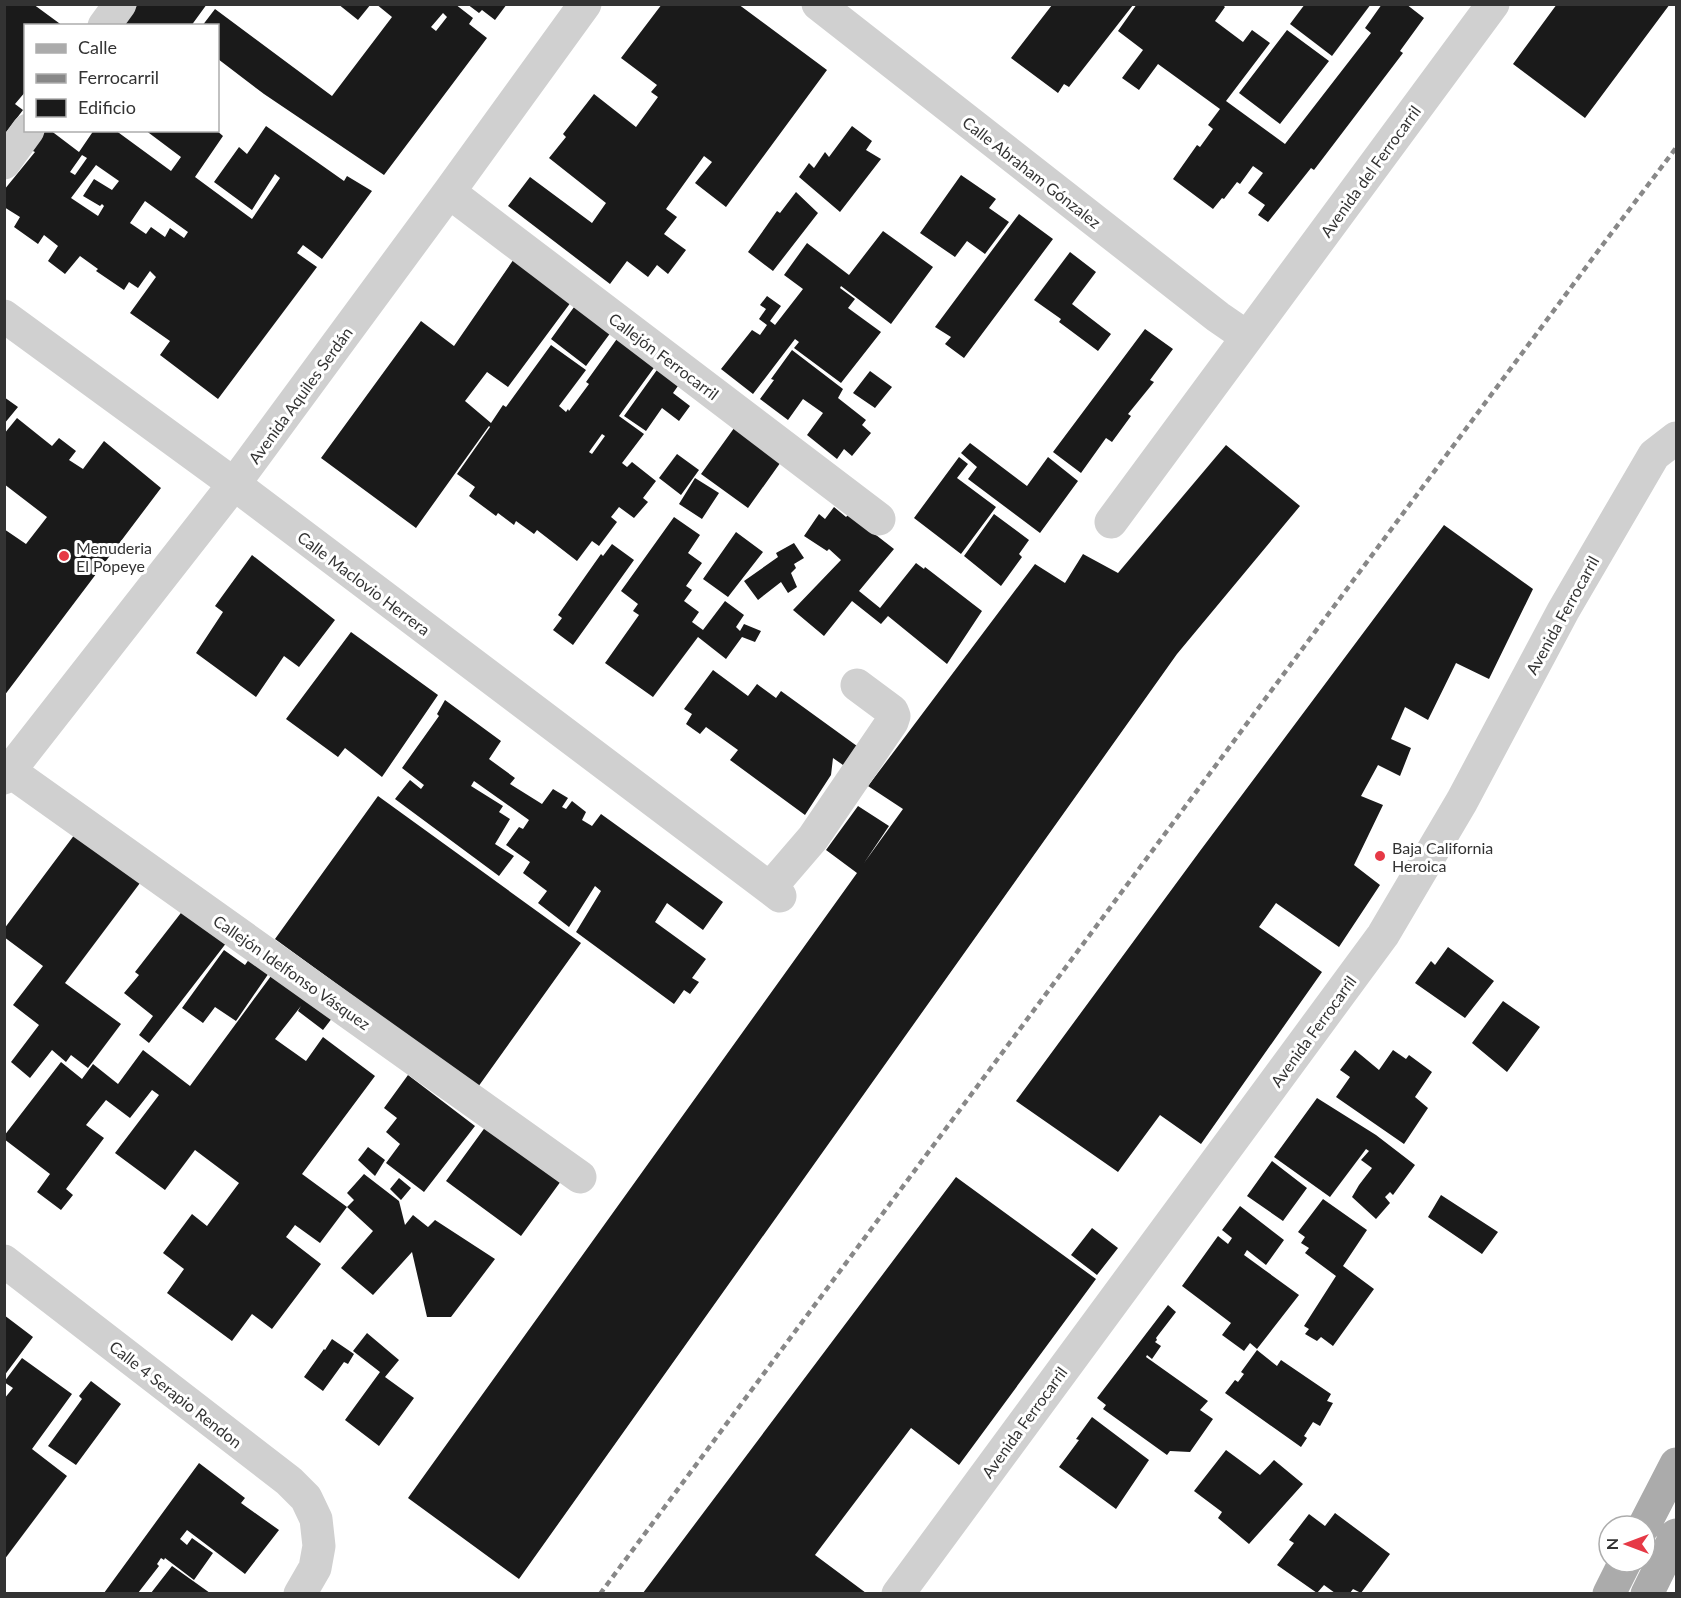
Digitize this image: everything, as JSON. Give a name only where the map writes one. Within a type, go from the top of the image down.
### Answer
[{"type":"main road","points":[[1650,1514],[1677,1464]]},
{"type":"main road","points":[[1647,1593],[1677,1534]]},
{"type":"main road","points":[[1609,1593],[1619,1574]]},
{"type":"street","points":[[105,24],[120,4]]},
{"type":"street","name":"Avenida Aquiles Serdán","points":[[6,772],[234,484],[585,4]]},
{"type":"street","name":"Calle Abraham Gónzalez","points":[[818,4],[1247,338]]},
{"type":"street","name":"Avenida del Ferrocarril","points":[[1111,522],[1493,4]]},
{"type":"street","points":[[4,163],[27,132]]},
{"type":"street","name":"Callejón Ferrocarril","points":[[449,192],[879,519]]},
{"type":"street","name":"Calle Maclovio Herrera","points":[[4,316],[234,484],[720,853],[775,892],[892,722],[894,716],[892,711],[857,685]]},
{"type":"street","name":"Avenida Ferrocarril","points":[[898,1593],[1383,935],[1462,801],[1563,611],[1648,464],[1654,455],[1677,438]]},
{"type":"street","name":"Callejón Idelfonso Vásquez","points":[[6,772],[580,1177]]},
{"type":"street","name":"Calle 4 Serapio Rendon","points":[[4,1261],[289,1481],[306,1498],[316,1519],[319,1546],[315,1568],[300,1593]]},
{"type":"building","points":[[4,4],[33,4],[60,24],[24,24],[24,93],[15,104],[23,110],[4,135],[4,49],[6,46],[4,45]]},
{"type":"building","points":[[138,4],[207,4],[192,24],[123,24]]},
{"type":"building","points":[[338,4],[371,4],[358,20]]},
{"type":"building","points":[[376,4],[455,4],[473,18],[469,24],[487,38],[384,175],[264,94],[219,60],[219,24],[204,24],[215,9],[332,96],[392,17]],"holes":[[[443,13],[447,17],[436,31],[431,27]]]},
{"type":"building","points":[[467,4],[507,4],[495,20],[482,10],[479,13]]},
{"type":"building","points":[[662,4],[738,4],[827,70],[726,207],[695,183],[712,162],[704,156],[666,209],[677,217],[664,234],[686,250],[668,274],[657,265],[648,277],[627,261],[610,284],[508,206],[530,177],[592,223],[606,203],[549,158],[566,137],[563,134],[594,94],[636,127],[658,97],[651,92],[657,85],[621,58]]},
{"type":"building","points":[[1137,4],[1222,4],[1225,7],[1215,21],[1243,42],[1252,30],[1270,43],[1226,101],[1285,144],[1371,33],[1365,28],[1382,4],[1406,4],[1424,18],[1400,51],[1403,53],[1314,170],[1311,168],[1268,222],[1258,215],[1265,205],[1248,193],[1263,173],[1253,166],[1240,184],[1237,182],[1213,209],[1173,179],[1197,145],[1200,147],[1213,129],[1208,125],[1220,109],[1158,64],[1139,90],[1122,78],[1143,50],[1118,31]]},
{"type":"building","points":[[1305,4],[1371,4],[1332,56],[1290,24]]},
{"type":"building","points":[[1557,4],[1670,4],[1585,118],[1513,64]]},
{"type":"building","points":[[1052,5],[1133,5],[1069,87],[1064,84],[1058,93],[1011,58]]},
{"type":"building","points":[[1287,30],[1329,61],[1280,124],[1239,93]]},
{"type":"building","points":[[266,126],[344,181],[347,176],[372,191],[322,259],[303,245],[297,253],[317,267],[218,399],[160,355],[170,341],[130,313],[156,277],[150,271],[138,288],[129,282],[124,290],[96,271],[98,269],[80,256],[65,274],[48,261],[58,246],[44,235],[38,244],[14,227],[20,217],[4,207],[4,190],[35,152],[31,150],[44,132],[53,132],[79,152],[93,132],[118,132],[171,171],[181,157],[148,132],[218,132],[223,136],[195,177],[252,219],[280,178],[275,174],[252,210],[214,182],[239,147],[247,154]],"holes":[[[82,155],[87,158],[75,175],[70,172]],[[96,165],[119,181],[112,190],[94,179],[83,196],[104,206],[98,216],[71,198]],[[145,201],[188,232],[184,238],[170,228],[165,237],[151,227],[146,234],[130,223]]]},
{"type":"building","points":[[852,126],[872,141],[866,150],[881,159],[840,212],[799,177],[809,163],[814,168],[825,152],[829,157]]},
{"type":"building","points":[[961,175],[996,199],[989,208],[1009,222],[985,254],[967,241],[955,257],[920,233]]},
{"type":"building","points":[[796,192],[818,213],[773,271],[748,252],[777,211],[780,213]]},
{"type":"building","points":[[1019,214],[1053,239],[964,358],[945,344],[951,337],[935,327]]},
{"type":"building","points":[[883,231],[933,267],[891,324],[841,286],[840,288],[855,299],[848,308],[881,332],[841,383],[794,348],[799,342],[795,339],[753,394],[721,369],[752,330],[760,335],[767,325],[759,319],[766,309],[760,305],[767,296],[781,306],[770,321],[775,325],[803,289],[784,275],[807,243],[849,275]]},
{"type":"building","points":[[1070,252],[1096,272],[1072,304],[1111,334],[1098,351],[1059,322],[1061,319],[1034,300]]},
{"type":"building","points":[[516,256],[574,298],[508,387],[487,372],[465,401],[491,423],[503,405],[506,407],[551,345],[586,370],[559,406],[566,412],[589,384],[586,382],[624,329],[661,358],[619,416],[644,434],[622,463],[627,467],[632,462],[656,481],[643,498],[648,502],[634,518],[619,507],[611,517],[617,522],[599,546],[592,541],[577,561],[537,530],[534,534],[516,521],[514,525],[498,513],[496,516],[469,496],[475,487],[457,474],[489,426],[416,528],[321,458],[421,321],[454,346]],"holes":[[[602,434],[605,436],[592,454],[589,452]]]},
{"type":"building","points":[[582,296],[617,324],[586,366],[551,339]]},
{"type":"building","points":[[1145,329],[1173,349],[1150,380],[1154,382],[1128,414],[1131,416],[1112,442],[1106,438],[1081,473],[1053,452]]},
{"type":"building","points":[[792,350],[843,389],[838,398],[866,420],[862,425],[871,433],[852,456],[844,449],[837,459],[807,435],[823,413],[803,399],[788,420],[760,399]]},
{"type":"building","points":[[664,360],[685,376],[673,393],[690,406],[679,421],[662,408],[646,431],[624,416]]},
{"type":"building","points":[[870,371],[892,387],[875,408],[853,393]]},
{"type":"building","points":[[4,397],[18,407],[4,424]]},
{"type":"building","name":"Menuderia El Popeye","points":[[17,418],[52,446],[59,438],[76,451],[69,460],[83,469],[104,441],[161,488],[4,696],[4,529],[26,544],[47,517],[4,484],[4,434]]},
{"type":"building","points":[[737,424],[783,459],[748,508],[701,474]]},
{"type":"building","points":[[970,443],[1027,486],[1048,457],[1078,481],[1040,533],[968,479],[977,467],[961,453]]},
{"type":"building","points":[[1226,445],[1300,506],[1177,654],[519,1579],[408,1498],[857,873],[826,850],[858,806],[889,826],[864,863],[903,809],[868,786],[1035,564],[1065,583],[1083,554],[1118,573]]},
{"type":"building","points":[[677,454],[699,470],[681,495],[659,478]]},
{"type":"building","points":[[959,457],[968,464],[957,478],[996,507],[961,554],[914,518]]},
{"type":"building","points":[[695,478],[719,493],[702,519],[679,504]]},
{"type":"building","points":[[834,507],[846,517],[849,514],[894,549],[859,591],[880,608],[916,563],[924,569],[925,567],[982,611],[947,664],[888,616],[881,624],[852,601],[824,636],[793,610],[841,560],[829,549],[827,551],[804,536],[819,514],[825,519]]},
{"type":"building","points":[[994,514],[1029,540],[1019,554],[1022,557],[1001,586],[964,556]]},
{"type":"building","points":[[674,517],[700,535],[688,553],[702,563],[686,586],[692,590],[684,601],[699,612],[692,622],[703,630],[725,601],[744,615],[736,627],[740,631],[744,624],[761,631],[755,642],[742,637],[726,659],[698,637],[653,697],[605,663],[639,615],[633,611],[638,604],[621,591]]},
{"type":"building","points":[[1444,525],[1533,589],[1489,679],[1456,663],[1428,720],[1405,707],[1391,739],[1411,748],[1400,776],[1378,765],[1361,796],[1383,805],[1354,865],[1380,885],[1339,947],[1276,903],[1259,927],[1322,972],[1201,1144],[1160,1115],[1118,1172],[1016,1101]]},
{"type":"building","points":[[736,532],[763,552],[728,597],[703,579]]},
{"type":"building","points":[[794,543],[804,558],[794,564],[796,568],[791,573],[797,587],[788,593],[781,582],[758,600],[744,581],[778,557],[776,553]]},
{"type":"building","points":[[612,544],[634,560],[573,645],[553,630],[562,618],[558,615],[601,554],[603,556]]},
{"type":"building","points":[[252,555],[335,620],[299,667],[284,656],[256,697],[196,653],[223,612],[215,606]]},
{"type":"building","points":[[351,632],[438,695],[382,777],[345,748],[338,757],[286,719]]},
{"type":"building","points":[[713,670],[748,696],[757,684],[776,698],[781,691],[868,754],[853,772],[833,758],[831,775],[805,815],[730,760],[738,750],[706,727],[700,734],[686,724],[692,714],[684,709]]},
{"type":"building","points":[[445,700],[501,741],[489,759],[515,778],[510,784],[542,804],[553,789],[568,798],[562,807],[566,809],[572,801],[586,812],[582,820],[592,826],[601,814],[723,902],[703,930],[667,903],[655,922],[706,959],[692,978],[699,982],[690,994],[684,990],[674,1004],[576,932],[601,891],[595,886],[569,927],[538,903],[547,891],[523,873],[530,862],[506,845],[519,827],[523,829],[529,820],[474,781],[471,786],[503,806],[499,812],[510,819],[495,844],[514,856],[499,876],[395,799],[410,780],[421,789],[424,785],[402,768],[439,716],[437,714]]},
{"type":"building","points":[[378,796],[581,943],[478,1087],[275,939]]},
{"type":"building","points":[[78,830],[143,879],[65,983],[121,1024],[88,1068],[71,1055],[66,1062],[52,1050],[30,1078],[11,1062],[39,1025],[13,1005],[43,966],[4,937],[4,929]]},
{"type":"building","points":[[184,909],[227,942],[149,1043],[139,1035],[153,1016],[124,993],[139,975],[135,972]]},
{"type":"building","points":[[1448,947],[1494,981],[1465,1018],[1415,983],[1431,961],[1435,965]]},
{"type":"building","points":[[224,950],[245,965],[252,955],[271,970],[236,1021],[215,1007],[203,1023],[182,1008]]},
{"type":"building","points":[[271,976],[336,1013],[323,1030],[298,1011],[301,1006],[275,1039],[306,1061],[323,1037],[375,1076],[302,1174],[347,1207],[320,1243],[295,1225],[286,1237],[321,1264],[272,1329],[252,1314],[232,1341],[167,1293],[184,1269],[163,1253],[192,1214],[207,1226],[239,1183],[195,1150],[165,1190],[115,1153],[159,1095],[152,1090],[130,1118],[106,1100],[86,1125],[104,1138],[66,1189],[73,1195],[61,1210],[37,1192],[50,1174],[4,1139],[4,1136],[61,1062],[82,1079],[93,1064],[118,1084],[143,1050],[190,1086]]},
{"type":"building","points":[[1503,1001],[1540,1027],[1507,1072],[1472,1043]]},
{"type":"building","points":[[1355,1050],[1379,1070],[1393,1050],[1406,1059],[1409,1055],[1432,1072],[1415,1097],[1428,1108],[1404,1144],[1336,1097],[1350,1077],[1340,1070]]},
{"type":"building","points":[[408,1075],[475,1126],[424,1192],[386,1163],[400,1144],[386,1132],[397,1118],[384,1108]]},
{"type":"building","points":[[1317,1098],[1376,1135],[1415,1165],[1393,1195],[1390,1192],[1385,1197],[1390,1203],[1376,1219],[1352,1197],[1372,1168],[1361,1160],[1369,1151],[1366,1149],[1330,1197],[1274,1157]]},
{"type":"building","points":[[486,1126],[561,1181],[521,1236],[446,1181]]},
{"type":"building","points":[[368,1147],[385,1160],[375,1176],[358,1160]]},
{"type":"building","points":[[1272,1161],[1307,1188],[1283,1221],[1247,1196]]},
{"type":"building","points":[[364,1174],[399,1201],[405,1225],[413,1215],[428,1227],[435,1220],[495,1259],[451,1317],[427,1317],[412,1252],[373,1295],[341,1268],[373,1231],[347,1207],[354,1200],[347,1193]]},
{"type":"building","points":[[956,1177],[1096,1279],[959,1465],[911,1428],[815,1555],[866,1593],[643,1593]]},
{"type":"building","points":[[399,1178],[411,1188],[401,1200],[390,1189]]},
{"type":"building","points":[[1441,1195],[1498,1232],[1482,1254],[1428,1217]]},
{"type":"building","points":[[1323,1199],[1367,1230],[1343,1266],[1374,1289],[1333,1346],[1321,1337],[1317,1341],[1305,1334],[1309,1329],[1304,1326],[1336,1276],[1305,1253],[1309,1248],[1301,1243],[1305,1237],[1298,1232]]},
{"type":"building","points":[[1240,1206],[1284,1240],[1266,1265],[1247,1250],[1244,1255],[1299,1295],[1257,1349],[1250,1343],[1244,1351],[1222,1335],[1231,1323],[1182,1286],[1218,1236],[1228,1244],[1232,1238],[1222,1230]]},
{"type":"building","points":[[1092,1228],[1118,1248],[1097,1275],[1071,1255]]},
{"type":"building","points":[[1168,1305],[1176,1312],[1156,1338],[1155,1342],[1161,1346],[1152,1359],[1147,1355],[1146,1357],[1208,1401],[1200,1410],[1213,1419],[1190,1452],[1170,1451],[1167,1455],[1103,1409],[1106,1405],[1097,1398]]},
{"type":"building","points":[[4,1315],[33,1337],[4,1376]]},
{"type":"building","points":[[367,1333],[399,1360],[385,1377],[414,1398],[379,1446],[345,1420],[380,1372],[353,1351]]},
{"type":"building","points":[[332,1339],[354,1354],[348,1364],[344,1362],[323,1391],[304,1377]]},
{"type":"building","points":[[1257,1350],[1277,1366],[1281,1360],[1331,1394],[1327,1401],[1333,1403],[1320,1426],[1313,1422],[1304,1436],[1307,1438],[1301,1447],[1225,1393],[1235,1380],[1238,1382],[1244,1374],[1241,1372]]},
{"type":"building","points":[[22,1358],[72,1394],[32,1449],[67,1476],[4,1560],[4,1399],[13,1388],[4,1382]]},
{"type":"building","points":[[91,1381],[121,1404],[76,1465],[48,1446],[82,1399],[79,1396]]},
{"type":"building","points":[[1092,1417],[1149,1460],[1116,1509],[1059,1467],[1079,1440],[1076,1439]]},
{"type":"building","points":[[1226,1450],[1260,1475],[1274,1460],[1303,1484],[1249,1544],[1218,1518],[1222,1512],[1194,1491]]},
{"type":"building","points":[[199,1463],[245,1498],[241,1503],[279,1530],[245,1574],[187,1530],[180,1539],[187,1545],[192,1538],[213,1553],[194,1580],[165,1558],[164,1560],[161,1558],[157,1564],[159,1566],[138,1593],[104,1593]]},
{"type":"building","points":[[1335,1513],[1390,1554],[1361,1593],[1353,1589],[1350,1593],[1335,1593],[1324,1585],[1317,1593],[1277,1565],[1294,1543],[1289,1540],[1309,1514],[1325,1526]]},
{"type":"building","points":[[172,1566],[210,1593],[151,1593]]},
{"type":"railway","points":[[600,1594],[1676,148]]},
{"type":"place","name":"Menuderia El Popeye","points":[[64,556]]},
{"type":"place","name":"Baja California Heroica","points":[[1380,856]]}]
